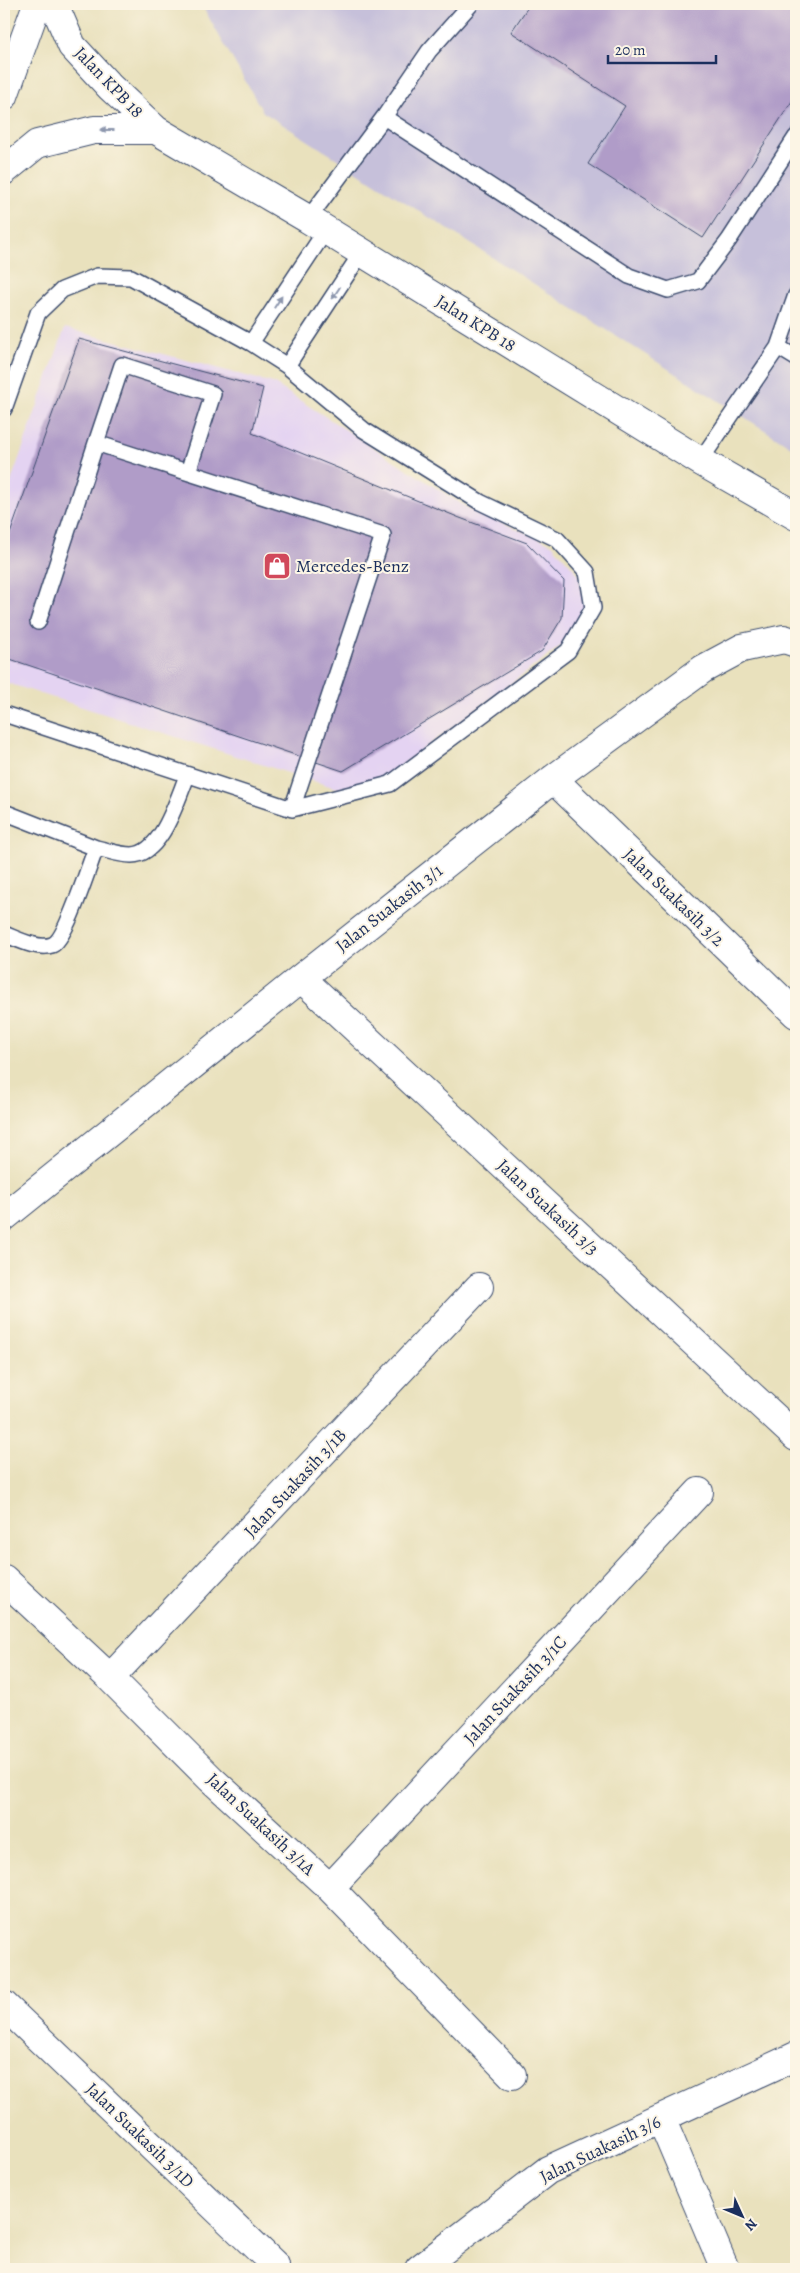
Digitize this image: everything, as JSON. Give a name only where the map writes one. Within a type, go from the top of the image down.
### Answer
[{"type":"main road","points":[[4,96],[37,4]]},
{"type":"main road","name":"Jalan KPB 18","points":[[54,4],[72,46],[156,130],[362,252],[700,461],[796,516]]},
{"type":"main road","name":"Jalan KPB 18","points":[[4,171],[37,144],[94,130],[156,130]]},
{"type":"main road","name":"Jalan Suakasih 3/1","points":[[4,1216],[553,779],[704,669],[742,648],[784,640],[796,643]]},
{"type":"main road","name":"Jalan Suakasih 3/2","points":[[553,779],[796,1014]]},
{"type":"main road","name":"Jalan Suakasih 3/3","points":[[301,978],[796,1437]]},
{"type":"main road","name":"Jalan Suakasih 3/1B","points":[[110,1678],[479,1287]]},
{"type":"main road","name":"Jalan Suakasih 3/1C","points":[[330,1888],[699,1492]]},
{"type":"main road","name":"Jalan Suakasih 3/1A","points":[[4,1579],[110,1678],[210,1778],[330,1888],[512,2075]]},
{"type":"main road","name":"Jalan Suakasih 3/1D","points":[[4,2005],[275,2265]]},
{"type":"main road","name":"Jalan Suakasih 3/6","points":[[419,2269],[548,2170],[796,2056]]},
{"type":"main road","points":[[661,2118],[725,2269]]},
{"type":"lane","points":[[252,343],[317,225],[384,117],[429,51],[471,4]]},
{"type":"lane","points":[[384,117],[629,276],[668,290],[698,281],[729,240],[796,137]]},
{"type":"lane","points":[[288,366],[362,252]]},
{"type":"lane","points":[[4,409],[38,314],[62,290],[97,276],[131,277],[252,343],[288,366],[364,430],[480,502],[557,539],[587,572],[593,608],[568,651],[390,784],[292,809],[187,776],[4,714]]},
{"type":"lane","points":[[700,461],[778,347],[796,294]]},
{"type":"lane","points":[[778,347],[796,358]]},
{"type":"lane","points":[[38,622],[122,365],[213,394],[188,472]]},
{"type":"lane","points":[[96,443],[383,535],[292,809]]},
{"type":"lane","points":[[4,812],[96,848],[131,855],[148,851],[163,832],[187,776]]},
{"type":"lane","points":[[4,934],[41,947],[53,945],[64,933],[96,848]]},
{"type":"shaded area","points":[[201,4],[796,4],[796,450],[263,112]]},
{"type":"shaded area","name":"Mercedes-Benz","points":[[65,328],[273,383],[466,507],[552,544],[579,575],[585,605],[562,645],[387,776],[339,789],[4,682],[4,501]]},
{"type":"building","points":[[530,4],[796,4],[796,95],[703,238],[588,164],[625,106],[511,32]]},
{"type":"building","name":"Mercedes-Benz","points":[[79,339],[263,388],[252,433],[460,518],[527,543],[564,581],[562,618],[542,651],[343,771],[4,657],[4,551]]},
{"type":"place","name":"Mercedes-Benz","points":[[277,566]]}]
